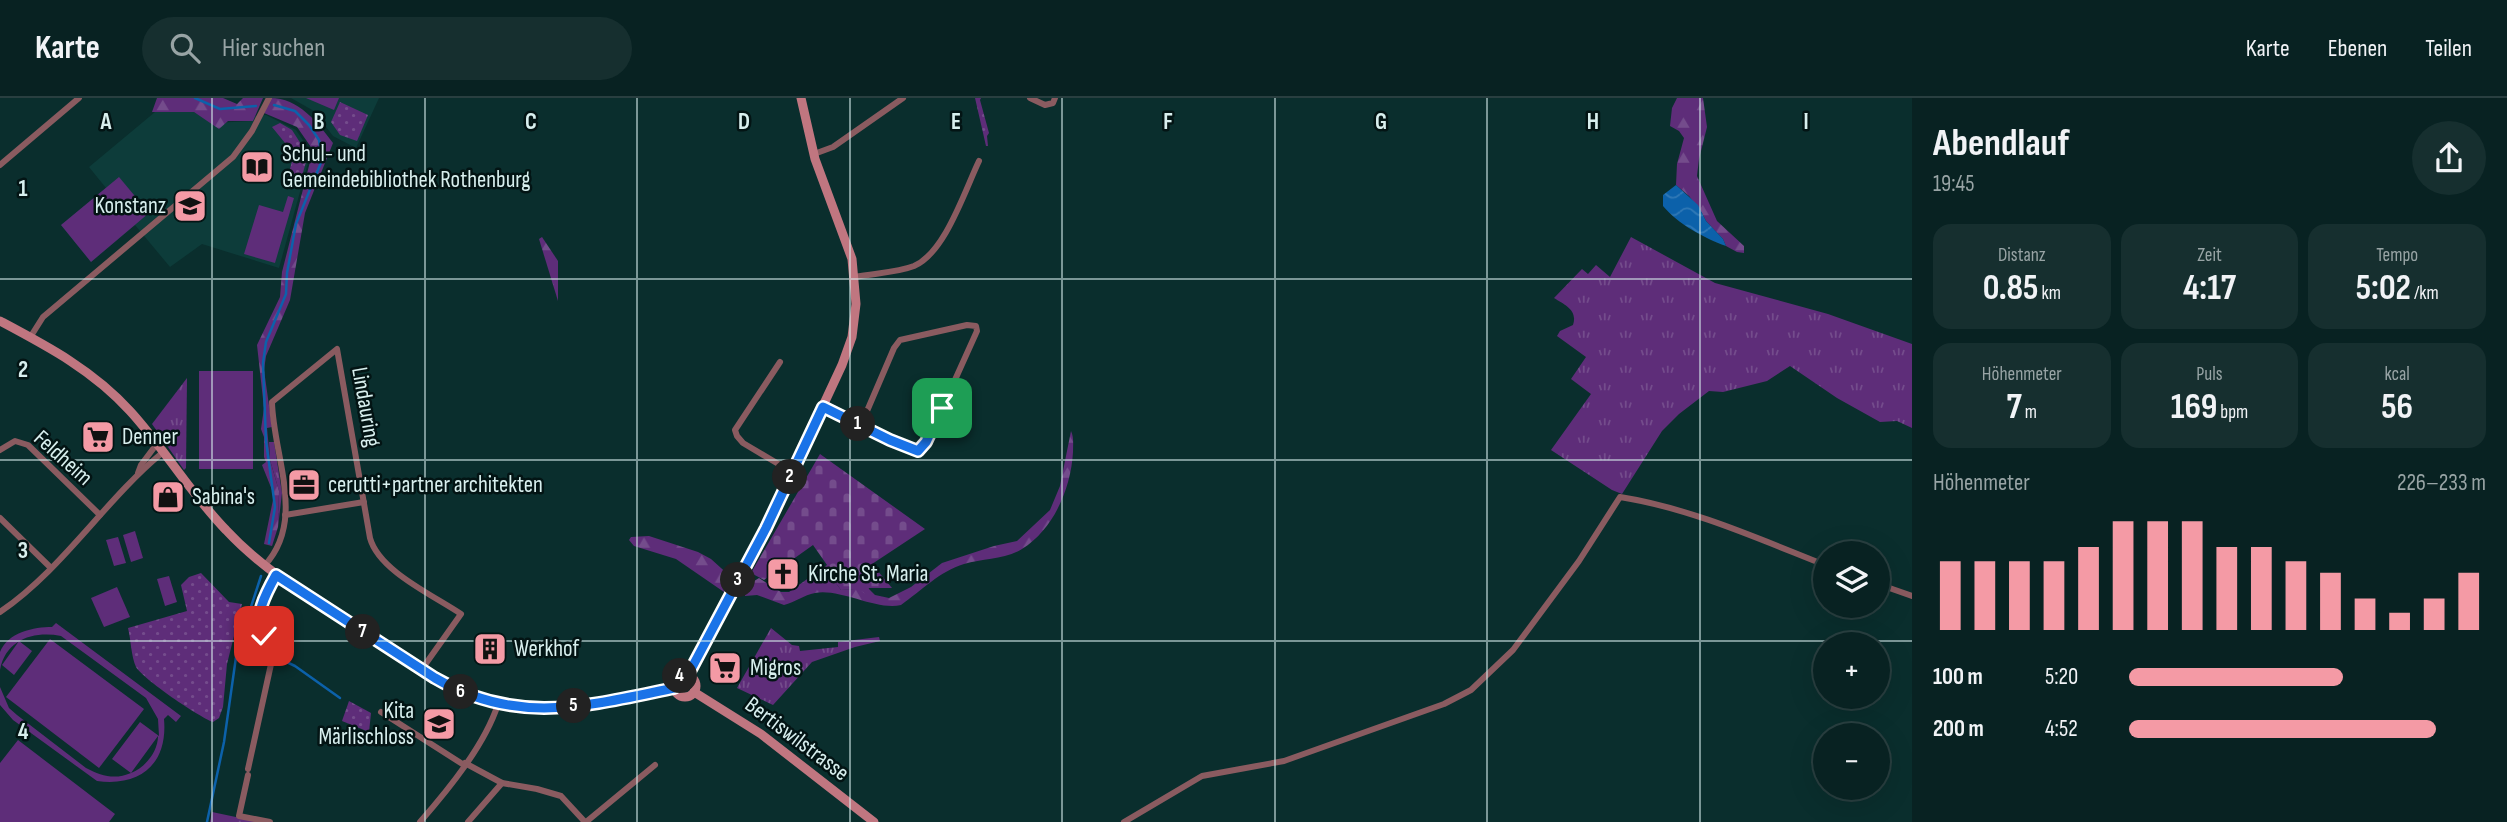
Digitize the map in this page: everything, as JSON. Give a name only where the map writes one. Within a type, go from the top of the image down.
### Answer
[{"type":"main road","points":[[688,675],[766,528],[823,407],[852,337],[856,303],[855,277],[847,244],[814,154],[801,98]]},
{"type":"main road","points":[[0,321],[64,355],[99,382],[129,410],[215,519],[264,566],[422,670],[459,691],[498,704],[531,709],[566,707],[674,688]]},
{"type":"main road","points":[[688,675],[695,682],[694,692],[684,697],[677,694],[674,688],[676,678],[688,675]]},
{"type":"main road","name":"Bertiswilstrasse","points":[[694,692],[761,734],[874,822]]},
{"type":"street","points":[[0,165],[79,98]]},
{"type":"street","points":[[31,336],[43,317],[233,157],[252,131],[269,98]]},
{"type":"street","points":[[814,154],[833,147],[902,98]]},
{"type":"street","points":[[1030,98],[1045,105],[1053,103],[1055,98]]},
{"type":"street","points":[[855,277],[914,266],[930,254],[950,221],[979,161]]},
{"type":"street","points":[[823,407],[890,440],[913,449],[922,449],[977,331],[976,326],[952,328],[900,340],[894,348],[861,425]]},
{"type":"street","name":"Lindauring","points":[[264,566],[277,550],[285,515],[284,483],[272,402],[338,349],[372,545],[381,560],[461,614],[422,670]]},
{"type":"street","points":[[780,362],[735,430],[743,443],[792,472]]},
{"type":"street","name":"Feldheim","points":[[0,450],[15,441],[28,445],[100,515]]},
{"type":"street","points":[[138,474],[141,465],[156,445]]},
{"type":"street","points":[[0,612],[50,568],[138,474],[162,453]]},
{"type":"street","points":[[1125,822],[1202,776],[1284,761],[1444,704],[1471,690],[1513,650],[1579,561],[1619,496],[1650,502],[1749,535],[1813,560]]},
{"type":"street","points":[[285,515],[364,502]]},
{"type":"street","points":[[0,518],[50,568]]},
{"type":"street","points":[[270,822],[240,816],[273,655],[278,645],[264,636],[258,624],[276,575]]},
{"type":"street","points":[[1890,588],[1912,596]]},
{"type":"street","points":[[420,822],[465,764],[491,722],[498,704]]},
{"type":"street","points":[[381,712],[465,764],[502,783],[561,796],[581,821],[655,765]]},
{"type":"street","points":[[468,822],[502,783]]},
{"type":"shaded area","points":[[291,98],[379,98],[356,148],[333,136],[314,111]]},
{"type":"shaded area","name":"Konstanz","points":[[155,112],[194,112],[212,123],[253,121],[255,116],[266,115],[296,130],[311,152],[279,268],[202,244],[170,267],[135,225],[91,262],[61,225],[106,188],[89,167]]},
{"type":"green space","points":[[157,98],[223,98],[237,104],[243,98],[263,98],[253,121],[228,121],[219,129],[194,112],[152,112]]},
{"type":"green space","points":[[270,98],[290,102],[298,107],[314,120],[333,143],[305,213],[290,300],[266,356],[264,370],[272,427],[267,428],[270,460],[279,491],[278,527],[272,546],[264,544],[274,495],[262,465],[266,462],[261,429],[264,408],[257,345],[280,297],[282,272],[313,150],[297,127],[264,113]]},
{"type":"green space","points":[[306,98],[339,98],[334,110]]},
{"type":"green space","points":[[975,98],[981,98],[989,133],[988,146],[986,146]]},
{"type":"green space","points":[[1677,98],[1703,98],[1707,127],[1697,176],[1717,221],[1744,246],[1744,253],[1726,246],[1689,196],[1676,185],[1677,164],[1684,138],[1670,126],[1672,108]]},
{"type":"green space","points":[[340,102],[368,115],[357,141],[340,135],[331,122]]},
{"type":"green space","points":[[280,123],[292,130],[308,155],[300,183],[287,180],[294,154],[272,127]]},
{"type":"green space","points":[[119,177],[149,213],[91,262],[61,225]]},
{"type":"green space","points":[[288,196],[294,198],[275,263],[244,254],[259,205],[283,212]]},
{"type":"green space","points":[[542,237],[558,261],[558,301],[539,239]]},
{"type":"green space","points":[[1631,237],[1715,283],[1828,314],[1912,344],[1912,428],[1897,421],[1880,422],[1837,398],[1790,366],[1767,381],[1723,392],[1709,391],[1662,431],[1622,494],[1551,450],[1591,394],[1571,379],[1586,357],[1557,336],[1560,331],[1573,325],[1574,315],[1570,308],[1554,298],[1582,269],[1588,274],[1596,265],[1610,277]]},
{"type":"green space","points":[[199,371],[253,371],[253,469],[199,469]]},
{"type":"green space","points":[[187,378],[186,468],[184,470],[152,424]]},
{"type":"green space","points":[[1071,431],[1072,466],[1059,506],[1052,519],[1033,541],[1015,553],[955,567],[901,605],[881,605],[825,592],[811,594],[784,605],[757,595],[745,596],[745,589],[759,578],[781,592],[789,592],[824,567],[841,590],[868,588],[875,595],[889,598],[911,587],[942,563],[1017,541],[1050,510],[1060,486]]},
{"type":"green space","points":[[269,442],[274,442],[282,493],[278,527],[279,491],[270,460]]},
{"type":"green space","points":[[820,454],[925,529],[872,564],[892,588],[869,588],[865,594],[859,589],[841,590],[824,567],[827,565],[813,545],[764,580],[751,573]]},
{"type":"green space","points":[[135,531],[143,558],[131,562],[123,535]]},
{"type":"green space","points":[[649,536],[711,559],[731,577],[724,592],[676,559],[634,546],[629,540],[631,537]]},
{"type":"green space","points":[[118,537],[126,563],[114,566],[106,540]]},
{"type":"green space","points":[[201,573],[229,602],[242,604],[227,664],[223,707],[219,718],[213,722],[172,697],[141,673],[134,663],[128,628],[187,611],[181,585],[189,577]]},
{"type":"green space","points":[[169,576],[177,602],[165,606],[157,579]]},
{"type":"green space","points":[[117,587],[130,617],[104,627],[91,598]]},
{"type":"green space","points":[[56,623],[181,716],[176,722],[168,715],[164,719],[164,735],[156,760],[139,776],[113,782],[97,781],[13,720],[0,705],[0,687],[9,708],[17,715],[86,768],[108,776],[131,773],[112,759],[140,722],[159,736],[158,719],[146,698],[61,636],[41,635],[23,639],[8,651],[0,670],[0,652],[15,635],[37,628],[52,627]],"holes":[[[158,736],[150,758],[142,767],[131,773]]]},
{"type":"green space","points":[[771,628],[792,645],[799,646],[800,651],[838,647],[838,642],[879,637],[880,641],[812,662],[773,705],[737,688]]},
{"type":"green space","points":[[50,639],[144,709],[99,768],[6,697]]},
{"type":"green space","points":[[19,641],[32,651],[14,675],[2,665]]},
{"type":"green space","points":[[349,701],[371,713],[369,732],[342,721]]},
{"type":"green space","points":[[18,740],[115,814],[109,822],[0,822],[0,763]]},
{"type":"green space","points":[[212,812],[260,822],[210,822]]},
{"type":"water","points":[[1676,185],[1698,205],[1706,221],[1726,246],[1692,230],[1663,206],[1663,195]]},
{"type":"waterway","points":[[195,98],[220,109],[256,106]]},
{"type":"waterway","points":[[269,543],[275,507],[266,441],[263,363],[266,342],[286,294],[296,224],[322,160],[319,140],[309,125],[295,111],[274,105]]},
{"type":"waterway","points":[[207,822],[224,742],[237,650],[261,576]]},
{"type":"waterway","points":[[244,632],[249,640],[268,652]]},
{"type":"waterway","points":[[276,657],[295,666],[340,698]]},
{"type":"place","name":"Schul- und Gemeindebibliothek Rothenburg","points":[[257,167]]},
{"type":"place","name":"Konstanz","points":[[190,206]]},
{"type":"place","name":"Denner","points":[[98,437]]},
{"type":"place","name":"cerutti+partner architekten","points":[[304,485]]},
{"type":"place","name":"Sabina's","points":[[168,497]]},
{"type":"place","name":"Kirche St. Maria","points":[[783,574]]},
{"type":"place","name":"Werkhof","points":[[490,649]]},
{"type":"place","name":"Migros","points":[[725,668]]},
{"type":"place","name":"Kita Märlischloss","points":[[439,724]]},
{"type":"route","points":[[264,636],[259,629],[258,620],[276,575],[435,678],[459,691],[489,702],[541,709],[674,688],[676,678],[688,675],[766,528],[823,407],[918,451],[926,442],[942,408]]}]
